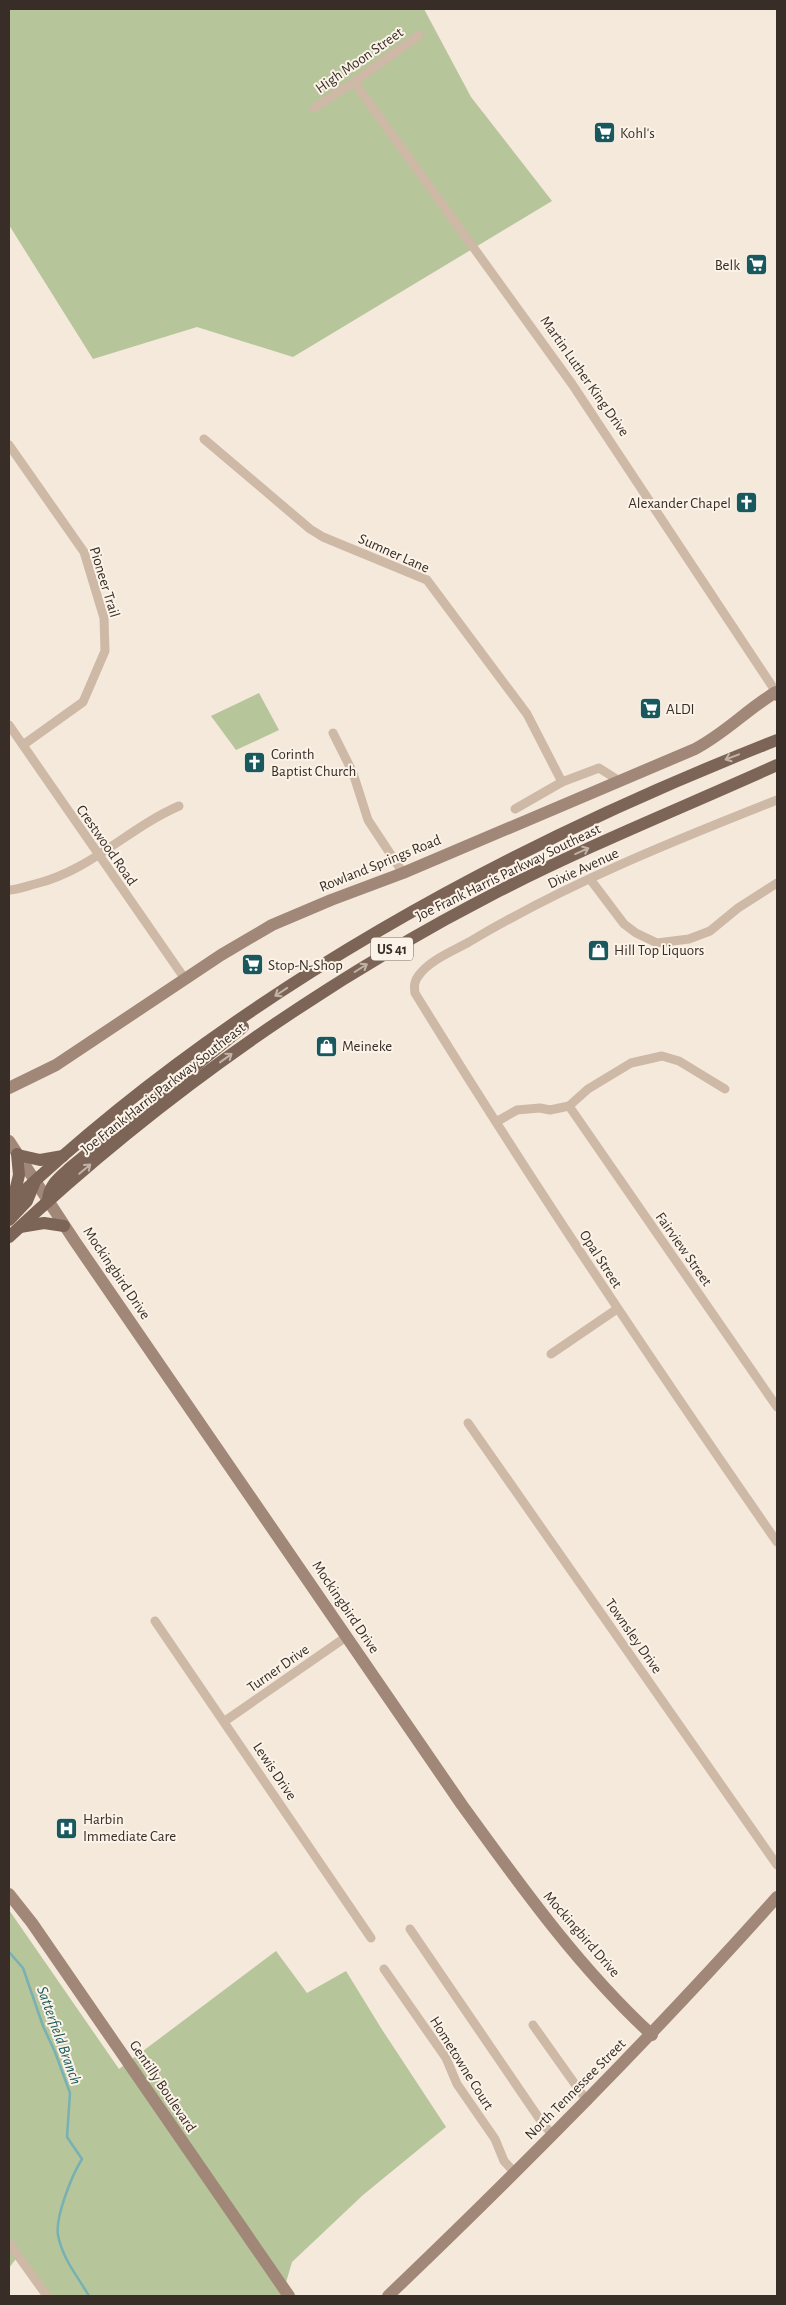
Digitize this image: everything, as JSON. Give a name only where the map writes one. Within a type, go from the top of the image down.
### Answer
[{"type":"main road","name":"Joe Frank Harris Parkway Southeast","points":[[10,1204],[65,1155],[175,1067],[259,1007],[355,945],[484,873],[622,806],[777,740]]},
{"type":"main road","name":"Joe Frank Harris Parkway Southeast","points":[[9,1237],[48,1201],[157,1110],[294,1011],[382,955],[499,891],[554,864],[777,766]]},
{"type":"main road","points":[[48,1201],[48,1192],[56,1180],[242,1028],[259,1007]]},
{"type":"main road","points":[[10,1204],[19,1175],[17,1154],[40,1160],[65,1155]]},
{"type":"main road","points":[[9,1220],[27,1201],[33,1189],[34,1181]]},
{"type":"main road","points":[[20,1227],[44,1223],[64,1226]]},
{"type":"street","name":"High Moon Street","points":[[314,108],[419,35]]},
{"type":"street","name":"Martin Luther King Drive","points":[[354,82],[572,384],[776,694]]},
{"type":"street","name":"Sumner Lane","points":[[204,439],[310,529],[322,537],[427,580],[527,714],[562,782]]},
{"type":"street","name":"Pioneer Trail","points":[[9,444],[84,552],[104,618],[105,651],[82,702],[23,745]]},
{"type":"street","name":"Rowland Springs Road","points":[[9,1088],[56,1065],[220,955],[272,925],[402,873],[695,749],[716,738],[760,701],[776,694]]},
{"type":"street","name":"Crestwood Road","points":[[9,725],[184,979]]},
{"type":"street","points":[[332,733],[353,773],[361,804],[368,820],[402,873]]},
{"type":"street","points":[[514,809],[562,782],[599,768],[618,780]]},
{"type":"street","name":"Dixie Avenue","points":[[414,984],[422,971],[438,960],[520,913],[590,879],[777,800]]},
{"type":"street","points":[[9,890],[56,879],[98,856],[161,814],[179,806]]},
{"type":"street","points":[[590,879],[624,924],[636,933],[657,943],[689,939],[710,931],[738,908],[777,883]]},
{"type":"street","name":"Opal Street","points":[[414,984],[415,993],[617,1309],[777,1542]]},
{"type":"street","points":[[496,1122],[517,1110],[540,1108],[550,1110],[569,1106],[588,1089],[632,1063],[662,1056],[679,1061],[725,1089]]},
{"type":"street","name":"Fairview Street","points":[[569,1106],[777,1407]]},
{"type":"street","name":"Mockingbird Drive","points":[[9,1141],[64,1226],[457,1798],[524,1891],[586,1965],[652,2035]]},
{"type":"street","points":[[551,1354],[617,1309]]},
{"type":"street","name":"Townsley Drive","points":[[468,1423],[777,1865]]},
{"type":"street","name":"Lewis Drive","points":[[155,1621],[371,1938]]},
{"type":"street","name":"Turner Drive","points":[[225,1722],[346,1636]]},
{"type":"street","name":"Gentilly Boulevard","points":[[9,1894],[32,1923],[289,2296]]},
{"type":"street","name":"North Tennessee Street","points":[[388,2296],[588,2101],[652,2035],[777,1897]]},
{"type":"street","points":[[410,1929],[543,2124],[553,2135]]},
{"type":"street","name":"Hometowne Court","points":[[384,1969],[446,2058],[457,2084],[495,2140],[504,2161],[515,2173]]},
{"type":"street","points":[[534,2025],[588,2101]]},
{"type":"street","points":[[9,2244],[47,2296]]},
{"type":"green space","points":[[9,9],[424,9],[471,97],[552,201],[293,357],[197,327],[93,359],[9,225]]},
{"type":"green space","points":[[259,693],[279,730],[236,750],[211,716]]},
{"type":"green space","points":[[9,1910],[119,2069],[276,1951],[307,1993],[346,1971],[446,2127],[363,2195],[292,2262],[282,2296],[46,2296],[18,2256],[9,2268]]},
{"type":"waterway","name":"Satterfield Branch","points":[[9,1952],[23,1968],[43,2026],[70,2093],[67,2137],[82,2159],[69,2185],[62,2207],[58,2235],[63,2252],[89,2296]]},
{"type":"place","name":"Kohl's","points":[[604,133]]},
{"type":"place","name":"Belk","points":[[756,265]]},
{"type":"place","name":"Alexander Chapel","points":[[747,503]]},
{"type":"place","name":"ALDI","points":[[650,709]]},
{"type":"place","name":"Corinth Baptist Church","points":[[255,763]]},
{"type":"place","name":"Hill Top Liquors","points":[[598,950]]},
{"type":"place","name":"Stop-N-Shop","points":[[252,965]]},
{"type":"place","name":"Meineke","points":[[326,1046]]},
{"type":"place","name":"Harbin Immediate Care","points":[[67,1828]]}]
